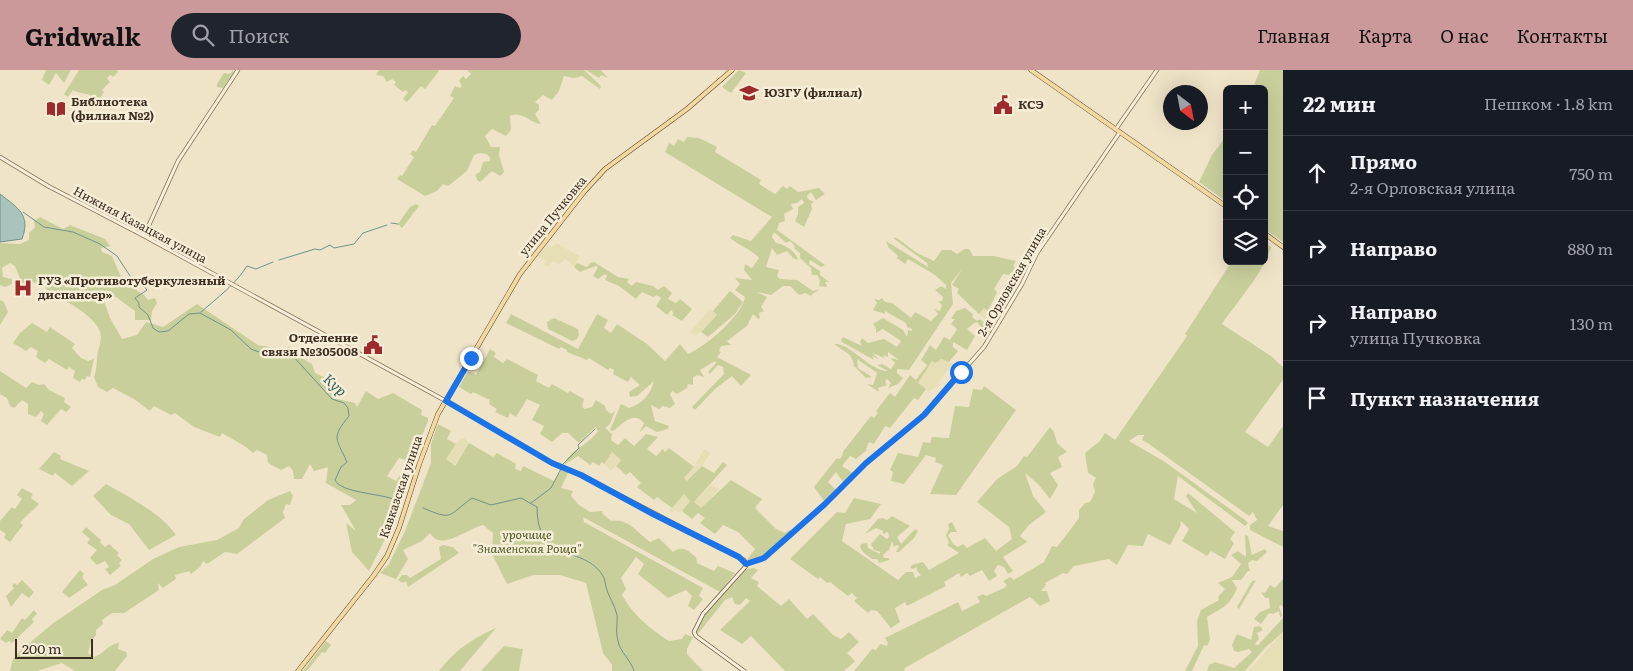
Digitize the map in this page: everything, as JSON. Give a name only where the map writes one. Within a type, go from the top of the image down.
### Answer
[{"type":"main road","name":"улица Пучковка","points":[[719,81],[728,70]]},
{"type":"main road","name":"улица Пучковка","points":[[446,401],[520,274],[584,192],[609,166],[689,108],[732,70]]},
{"type":"main road","points":[[1031,70],[1223,204]]},
{"type":"main road","points":[[1268,236],[1283,247]]},
{"type":"main road","name":"Кавказская улица","points":[[298,671],[374,575],[386,556],[399,528],[426,444],[446,401]]},
{"type":"street","points":[[144,236],[178,162],[238,70]]},
{"type":"street","points":[[1116,129],[1157,70]]},
{"type":"street","name":"2-я Орловская улица","points":[[744,671],[694,634],[698,622],[746,564],[764,558],[800,524],[825,504],[866,463],[924,415],[984,347],[1022,284],[1037,252],[1120,132]]},
{"type":"street","name":"Нижняя Казацкая улица","points":[[0,157],[48,186],[144,236],[446,401],[552,463],[581,475],[739,557],[746,564]]},
{"type":"shaded area","points":[[556,243],[580,256],[574,267],[565,259],[560,264],[552,261],[548,267],[544,265],[546,261],[538,257],[548,245],[552,247]]},
{"type":"shaded area","points":[[984,308],[993,315],[989,322],[979,314]]},
{"type":"shaded area","points":[[710,309],[718,315],[695,336],[690,332]]},
{"type":"shaded area","points":[[941,359],[953,364],[938,382],[940,384],[929,392],[917,383],[932,361]]},
{"type":"shaded area","points":[[464,438],[469,443],[454,466],[446,459],[459,440]]},
{"type":"shaded area","points":[[704,449],[710,453],[701,468],[687,482],[684,479],[694,467]]},
{"type":"shaded area","points":[[612,452],[621,460],[611,471],[604,464]]},
{"type":"shaded area","points":[[711,485],[719,489],[701,509],[693,503]]},
{"type":"shaded area","points":[[684,494],[690,500],[680,513],[675,510],[672,513],[669,511]]},
{"type":"shaded area","points":[[1283,632],[1283,671],[1248,671]]},
{"type":"green space","points":[[46,70],[71,70],[64,83],[56,73],[49,85],[42,80]]},
{"type":"green space","points":[[79,70],[117,70],[118,72],[113,77],[110,75],[107,78],[110,82],[102,90],[104,92],[97,103],[92,100],[94,97],[91,95],[73,90],[68,97],[64,94]]},
{"type":"green space","points":[[233,70],[234,73],[223,88],[217,87],[224,73],[230,74]]},
{"type":"green space","points":[[379,70],[439,71],[425,89],[421,86],[407,102],[403,99],[408,92],[405,90],[403,92],[394,85],[396,82],[392,79],[387,82],[383,76],[376,75]]},
{"type":"green space","points":[[467,70],[584,70],[601,86],[600,89],[582,76],[574,78],[564,76],[559,91],[552,100],[543,95],[535,102],[539,105],[539,110],[535,114],[541,124],[522,116],[514,115],[510,116],[511,130],[506,136],[492,129],[485,136],[491,147],[500,147],[499,155],[504,172],[500,176],[492,171],[480,182],[478,181],[475,175],[480,172],[483,162],[490,161],[487,154],[479,153],[474,155],[467,171],[448,186],[443,184],[437,191],[425,196],[397,179],[400,175],[402,176],[414,157],[410,154],[413,150],[416,152],[432,125],[435,126],[454,98],[450,96],[455,86],[460,88],[462,86],[459,81],[463,76],[466,79],[471,74]]},
{"type":"green space","points":[[586,70],[601,70],[608,78],[601,75],[599,78]]},
{"type":"green space","points":[[739,70],[746,73],[731,93],[722,87]]},
{"type":"green space","points":[[1260,70],[1283,70],[1283,242],[1268,232],[1268,85],[1254,85]]},
{"type":"green space","points":[[687,137],[699,138],[717,147],[715,152],[761,180],[759,184],[775,194],[783,186],[787,189],[790,186],[798,192],[819,188],[825,194],[816,200],[811,192],[807,196],[808,199],[814,202],[811,204],[812,209],[804,227],[795,221],[798,207],[804,203],[802,199],[797,203],[791,204],[793,209],[784,214],[785,221],[779,223],[777,230],[825,265],[821,267],[810,260],[809,264],[820,271],[820,275],[829,282],[825,282],[827,287],[819,286],[820,280],[817,275],[812,275],[811,268],[800,258],[800,253],[794,248],[795,246],[790,241],[786,243],[774,232],[772,237],[776,243],[789,248],[798,260],[793,258],[787,251],[777,255],[772,248],[766,267],[779,270],[777,276],[780,279],[797,280],[813,291],[820,289],[811,295],[813,297],[805,293],[799,295],[790,286],[783,286],[771,295],[757,292],[767,297],[761,307],[764,311],[759,313],[760,318],[758,319],[753,314],[747,326],[727,341],[731,345],[721,346],[719,351],[721,352],[717,357],[751,375],[741,386],[732,376],[715,389],[695,410],[692,407],[724,374],[723,367],[718,365],[710,374],[708,372],[716,363],[715,361],[700,370],[704,377],[698,375],[693,377],[693,385],[688,384],[687,388],[677,394],[672,391],[670,394],[675,404],[670,408],[663,406],[659,409],[651,405],[655,421],[669,426],[668,429],[657,432],[646,426],[639,433],[644,423],[640,419],[632,418],[613,431],[610,430],[621,404],[629,408],[638,404],[648,394],[654,381],[637,396],[630,397],[629,392],[640,385],[631,377],[628,382],[613,374],[614,370],[610,368],[608,370],[589,358],[587,360],[567,352],[567,350],[561,347],[559,349],[506,323],[511,314],[578,349],[597,314],[608,320],[604,328],[611,333],[617,324],[647,344],[665,361],[680,344],[688,354],[704,345],[730,322],[742,305],[745,297],[735,290],[740,284],[735,278],[752,280],[744,270],[745,264],[752,268],[759,258],[730,238],[733,235],[751,241],[772,217],[665,152],[669,143],[674,146],[678,139],[684,142]]},
{"type":"green space","points":[[1223,140],[1223,199],[1199,182],[1212,155]]},
{"type":"green space","points":[[416,204],[419,206],[402,228],[398,224],[410,207]]},
{"type":"green space","points":[[40,217],[63,229],[70,225],[105,239],[110,246],[101,248],[102,252],[112,256],[121,277],[137,285],[137,291],[148,300],[155,298],[157,303],[152,311],[151,320],[135,320],[135,311],[116,297],[102,295],[110,318],[122,339],[137,335],[146,322],[163,327],[197,304],[258,345],[288,350],[312,364],[315,373],[337,383],[337,387],[332,391],[337,399],[355,403],[357,407],[366,391],[378,399],[393,393],[422,410],[421,415],[428,418],[428,421],[417,448],[406,460],[399,458],[387,476],[396,481],[415,454],[389,531],[369,571],[352,552],[346,523],[356,531],[341,505],[350,505],[356,500],[326,483],[328,467],[314,471],[310,464],[302,479],[294,479],[293,471],[289,466],[281,470],[268,463],[267,455],[257,450],[253,453],[222,433],[220,437],[194,427],[175,413],[171,415],[154,406],[150,411],[134,399],[113,388],[107,392],[98,387],[94,377],[101,336],[99,329],[87,315],[47,290],[43,282],[22,283],[15,266],[10,263],[2,268],[3,277],[12,279],[12,284],[5,287],[0,285],[0,243],[20,244],[29,240],[29,233],[35,227],[34,221]]},
{"type":"green space","points":[[893,238],[897,238],[917,253],[934,261],[942,250],[951,250],[957,254],[965,249],[969,249],[973,256],[994,256],[1016,261],[1013,266],[1018,270],[1015,274],[1011,272],[1009,275],[1003,274],[994,289],[997,292],[988,311],[984,308],[979,314],[957,293],[959,289],[952,285],[962,269],[951,283],[953,304],[909,370],[897,369],[897,373],[903,378],[898,384],[888,388],[891,383],[887,379],[885,382],[887,385],[878,388],[879,392],[867,384],[873,385],[877,373],[857,359],[858,368],[872,377],[866,378],[853,365],[850,355],[834,344],[847,347],[874,366],[888,371],[877,365],[882,364],[891,369],[895,363],[890,358],[899,360],[888,352],[888,357],[883,355],[885,358],[872,353],[879,359],[872,356],[874,360],[842,342],[843,337],[862,346],[860,342],[862,338],[868,343],[884,339],[897,347],[901,341],[883,329],[876,333],[876,328],[873,324],[883,318],[903,330],[907,337],[908,330],[912,331],[911,328],[885,311],[885,314],[873,310],[877,303],[874,299],[879,300],[882,298],[885,302],[892,303],[911,318],[915,312],[931,321],[938,314],[934,309],[940,311],[942,305],[938,301],[942,301],[943,297],[935,290],[941,286],[946,289],[946,285],[935,275],[908,259],[905,264],[897,258],[898,256],[888,247],[886,241],[928,267],[927,263]]},
{"type":"green space","points":[[594,262],[618,277],[629,279],[627,282],[632,286],[636,282],[653,286],[658,290],[664,286],[672,293],[668,299],[676,303],[680,299],[692,309],[682,321],[672,315],[674,313],[671,310],[667,315],[656,306],[661,298],[657,295],[653,297],[642,292],[636,299],[619,286],[605,280],[607,276],[605,274],[598,279],[593,276],[598,267],[580,272],[574,267],[577,263],[587,267],[590,263]]},
{"type":"green space","points":[[1229,265],[1263,265],[1250,287],[1222,324],[1271,356],[1283,367],[1283,380],[1245,432],[1268,447],[1283,426],[1283,505],[1268,526],[1283,531],[1283,547],[1250,530],[1250,525],[1257,520],[1253,512],[1249,516],[1142,440],[1144,435],[1138,435],[1129,441],[1165,462],[1248,523],[1245,526],[1178,476],[1174,499],[1197,513],[1186,496],[1188,493],[1235,532],[1230,539],[1234,543],[1225,559],[1211,551],[1207,556],[1182,541],[1189,529],[1181,521],[1180,527],[1170,545],[1148,534],[1143,546],[1128,545],[1117,565],[1109,559],[1074,566],[1067,574],[1063,573],[1045,583],[1046,585],[1041,591],[1047,591],[1050,601],[1040,606],[1030,597],[905,668],[904,671],[854,671],[872,649],[876,650],[880,644],[887,646],[888,643],[885,638],[958,602],[962,611],[980,602],[977,597],[983,594],[986,596],[1004,588],[1007,585],[1003,581],[1010,577],[1014,580],[1044,562],[1052,546],[1057,547],[1079,518],[1079,510],[1085,503],[1090,502],[1095,492],[1093,484],[1096,478],[1088,473],[1085,453],[1100,441],[1105,433],[1115,440],[1187,336],[1185,334]]},
{"type":"green space","points":[[730,291],[743,302],[735,314],[708,337],[701,332],[717,315],[713,311]]},
{"type":"green space","points":[[0,300],[4,302],[8,312],[0,325]]},
{"type":"green space","points":[[965,308],[973,314],[972,317],[977,321],[980,319],[992,330],[986,340],[979,332],[983,330],[977,322],[974,323],[967,329],[975,336],[967,350],[953,342],[953,347],[958,351],[949,362],[941,359],[936,363],[932,361],[918,383],[926,389],[918,400],[914,398],[890,428],[885,426],[874,444],[869,442],[867,450],[856,459],[850,456],[842,466],[853,473],[844,483],[836,472],[828,482],[836,490],[814,511],[824,501],[814,487],[837,458],[840,459],[842,453],[871,416],[874,418],[878,413],[876,411],[890,393],[895,397],[910,375],[916,380],[927,365],[921,360],[930,345],[936,350],[944,337],[950,340],[957,329],[951,324],[955,319],[951,319],[956,311]]},
{"type":"green space","points":[[554,318],[578,329],[579,335],[577,339],[572,341],[548,329],[547,322]]},
{"type":"green space","points":[[32,323],[47,332],[50,327],[75,344],[72,348],[81,358],[88,361],[94,359],[90,377],[87,376],[85,380],[82,379],[80,382],[73,378],[75,371],[69,367],[67,370],[49,359],[45,363],[36,357],[38,351],[31,347],[26,351],[13,343],[20,333]]},
{"type":"green space","points":[[490,349],[496,353],[494,357],[503,363],[507,359],[538,375],[536,381],[549,388],[552,384],[584,399],[582,407],[585,409],[592,407],[596,400],[605,406],[606,410],[611,414],[615,411],[610,424],[605,428],[612,434],[611,440],[618,445],[625,438],[634,446],[646,434],[658,437],[647,449],[656,456],[663,449],[665,452],[669,448],[694,467],[684,478],[687,481],[702,466],[714,473],[723,462],[727,465],[694,502],[701,508],[731,480],[762,499],[755,508],[776,529],[785,533],[791,529],[790,531],[762,557],[753,561],[747,560],[755,549],[738,532],[723,525],[715,534],[700,523],[705,518],[698,513],[692,519],[682,511],[690,501],[684,494],[672,508],[657,497],[654,500],[637,487],[641,483],[630,472],[626,475],[616,466],[621,460],[612,452],[604,464],[602,462],[599,466],[593,462],[590,465],[578,456],[564,465],[570,455],[590,440],[598,431],[595,427],[579,443],[568,433],[562,433],[552,442],[540,434],[544,426],[532,420],[540,405],[527,399],[516,417],[510,413],[508,418],[495,412],[497,409],[489,404],[490,400],[473,392],[471,394],[459,387],[468,371],[476,375]]},
{"type":"green space","points":[[0,371],[26,388],[32,382],[39,385],[44,384],[49,390],[65,398],[64,402],[71,407],[66,412],[61,409],[47,425],[41,421],[44,414],[41,411],[36,417],[28,414],[28,404],[22,400],[14,408],[10,406],[7,398],[0,394]]},
{"type":"green space","points":[[984,386],[1016,410],[956,495],[930,494],[943,465],[935,462],[936,458],[926,455],[904,484],[891,481],[893,472],[890,470],[898,453],[918,457],[923,442],[930,443],[932,437],[949,438],[955,406],[969,407],[973,389],[982,390]]},
{"type":"green space","name":"урочище \"Знаменская Роща\"","points":[[438,424],[451,431],[447,439],[456,444],[446,459],[455,466],[469,443],[493,457],[497,453],[516,464],[515,469],[521,471],[523,466],[554,481],[560,473],[559,467],[569,471],[561,488],[573,491],[571,496],[579,505],[590,512],[603,511],[602,513],[611,521],[628,524],[650,542],[659,538],[673,552],[683,549],[696,557],[697,563],[714,571],[718,566],[735,573],[720,592],[583,517],[584,522],[703,588],[699,596],[703,599],[694,610],[688,606],[692,596],[686,590],[668,598],[638,574],[644,564],[636,557],[621,578],[626,589],[622,595],[637,615],[649,626],[669,641],[682,639],[685,634],[693,637],[687,649],[687,654],[703,671],[612,671],[612,665],[603,653],[586,583],[560,575],[533,575],[507,584],[492,554],[493,533],[483,525],[447,540],[435,538],[430,533],[422,541],[403,550],[408,559],[396,579],[380,573],[389,564],[405,531],[431,463],[431,444]]},
{"type":"green space","points":[[1050,427],[1054,432],[1057,443],[1067,452],[1058,457],[1062,467],[1050,473],[1058,485],[1050,499],[1038,484],[1025,473],[1033,496],[1046,512],[1029,525],[1020,536],[1027,542],[1003,557],[1013,571],[1008,574],[1004,567],[998,565],[994,571],[997,576],[989,581],[982,570],[970,576],[967,573],[961,577],[959,573],[944,582],[946,586],[907,606],[905,602],[895,608],[900,622],[891,628],[877,611],[871,610],[868,613],[854,601],[857,598],[852,593],[848,596],[830,582],[827,583],[820,577],[818,579],[790,559],[837,512],[845,513],[854,498],[881,504],[870,519],[846,524],[842,541],[898,580],[906,572],[913,572],[915,578],[921,575],[917,571],[917,567],[910,568],[912,565],[923,562],[929,570],[959,553],[947,545],[949,543],[946,535],[949,529],[948,524],[952,522],[957,532],[951,532],[948,535],[953,544],[958,547],[963,544],[967,548],[985,538],[996,551],[1012,539],[1009,527],[977,502],[997,479],[1017,466],[1024,456],[1027,457]]},
{"type":"green space","points":[[54,452],[61,456],[60,459],[89,471],[72,486],[55,473],[53,476],[39,469]]},
{"type":"green space","points":[[106,484],[153,512],[176,535],[149,550],[129,524],[111,515],[93,496]]},
{"type":"green space","points":[[22,488],[33,494],[31,498],[39,504],[20,523],[23,525],[10,542],[4,538],[6,534],[0,530],[0,521],[12,507],[15,509],[22,499],[17,495]]},
{"type":"green space","points":[[290,491],[293,496],[290,505],[286,504],[283,512],[285,518],[237,554],[225,552],[207,564],[203,561],[200,567],[191,574],[189,571],[175,575],[176,579],[163,588],[158,583],[159,590],[124,613],[112,613],[102,620],[103,624],[96,630],[96,635],[91,641],[88,653],[94,657],[112,645],[119,643],[118,649],[126,652],[127,656],[115,671],[75,671],[62,663],[37,671],[10,671],[13,659],[19,652],[52,624],[102,590],[115,585],[153,559],[179,547],[217,540],[239,528],[243,520],[268,500]]},
{"type":"green space","points":[[892,516],[910,526],[897,537],[901,544],[915,529],[918,531],[914,538],[899,552],[896,552],[899,546],[894,547],[892,541],[889,550],[883,555],[884,558],[889,558],[889,560],[879,563],[877,559],[872,559],[863,552],[860,547],[861,544],[867,543],[868,548],[880,554],[880,552],[874,550],[871,544],[880,534],[887,539],[889,537],[888,532],[883,534],[883,531],[876,528],[865,534],[878,519],[887,520]]},
{"type":"green space","points":[[86,527],[101,540],[100,542],[105,547],[109,544],[119,553],[117,555],[122,560],[119,563],[121,566],[110,575],[105,569],[109,567],[105,561],[97,565],[90,558],[97,550],[87,543],[90,539],[82,532]]},
{"type":"green space","points":[[1245,535],[1248,536],[1252,555],[1265,549],[1267,552],[1257,561],[1252,560],[1248,563],[1250,571],[1241,580],[1232,580],[1237,588],[1234,594],[1225,606],[1207,617],[1210,640],[1207,646],[1204,645],[1192,671],[1185,671],[1198,646],[1197,621],[1201,610],[1219,600],[1218,597],[1225,589],[1218,583],[1232,577],[1241,564],[1231,555],[1238,551],[1246,557]]},
{"type":"green space","points":[[443,545],[453,547],[459,553],[408,587],[406,581],[403,583],[398,580],[402,575],[407,575],[410,578],[441,559],[439,547]]},
{"type":"green space","points":[[753,568],[758,570],[751,578],[759,582],[757,586],[781,606],[789,599],[807,619],[813,614],[833,635],[841,639],[849,632],[859,642],[847,653],[855,661],[844,671],[785,671],[751,636],[742,644],[720,630],[750,601],[746,598],[740,605],[735,604],[732,597],[725,600],[697,635],[695,632],[699,623],[710,607],[744,570]]},
{"type":"green space","points":[[80,570],[84,574],[82,577],[88,585],[69,598],[62,592]]},
{"type":"green space","points":[[1283,579],[1283,607],[1279,606],[1282,616],[1280,617],[1279,611],[1273,614],[1269,613],[1261,624],[1254,619],[1260,612],[1270,608],[1269,598],[1265,598],[1261,592],[1265,593],[1270,585],[1275,588]]},
{"type":"green space","points":[[22,580],[34,592],[29,598],[22,593],[11,607],[6,596],[14,588],[12,586],[14,583],[17,585]]},
{"type":"green space","points":[[1256,580],[1239,609],[1237,607],[1252,581]]},
{"type":"green space","points":[[34,610],[37,614],[32,619],[34,622],[12,643],[9,641],[6,643],[0,639],[7,630],[12,633],[22,618],[25,620]]},
{"type":"green space","points":[[1283,618],[1283,632],[1265,648],[1245,671],[1207,671],[1209,665],[1215,662],[1234,668],[1252,652],[1249,649],[1238,652],[1234,651],[1232,645],[1237,634],[1251,640],[1254,627],[1260,626],[1263,630],[1257,633],[1259,639],[1255,644],[1258,645]]},
{"type":"green space","points":[[496,628],[460,671],[439,671],[464,646]]},
{"type":"green space","points":[[326,641],[331,645],[325,653],[322,652],[307,671],[303,671]]},
{"type":"green space","points":[[504,646],[523,649],[519,671],[481,671]]},
{"type":"water","points":[[0,194],[17,208],[24,218],[25,224],[22,239],[0,242]]},
{"type":"waterway","name":"Кур","points":[[23,212],[44,227],[73,232],[100,244],[117,256],[132,279],[143,285],[147,290],[135,298],[139,303],[139,307],[148,315],[153,328],[159,332],[168,331],[189,314],[200,313],[231,330],[251,349],[259,352],[290,348],[292,355],[332,399],[344,403],[348,408],[349,416],[340,429],[337,438],[347,462],[341,467],[335,480],[344,488],[393,499]]},
{"type":"waterway","points":[[391,223],[398,224]]},
{"type":"waterway","points":[[279,260],[315,249],[320,250],[330,245],[334,248],[354,244],[363,233],[387,225]]},
{"type":"waterway","points":[[201,312],[232,285],[247,266],[256,269],[273,262]]},
{"type":"waterway","points":[[562,465],[579,448],[578,445],[595,429]]},
{"type":"waterway","points":[[531,503],[551,488],[561,469]]},
{"type":"waterway","name":"Кур","points":[[423,508],[440,514],[450,515],[472,498],[491,505],[521,498],[537,507],[539,525],[545,538],[553,546],[595,566],[603,576],[617,615],[619,645],[634,671]]},
{"type":"place","name":"ЮЗГУ (филиал)","points":[[749,93]]},
{"type":"place","name":"КСЭ","points":[[1003,105]]},
{"type":"place","name":"Библиотека (филиал №2)","points":[[56,109]]},
{"type":"place","name":"ГУЗ «Противотуберкулезный диспансер»","points":[[23,288]]},
{"type":"place","name":"Отделение связи №305008","points":[[373,345]]},
{"type":"route","points":[[471,358],[446,401],[552,463],[581,475],[739,557],[746,564],[764,558],[800,524],[825,504],[866,463],[924,415],[961,372]]}]
